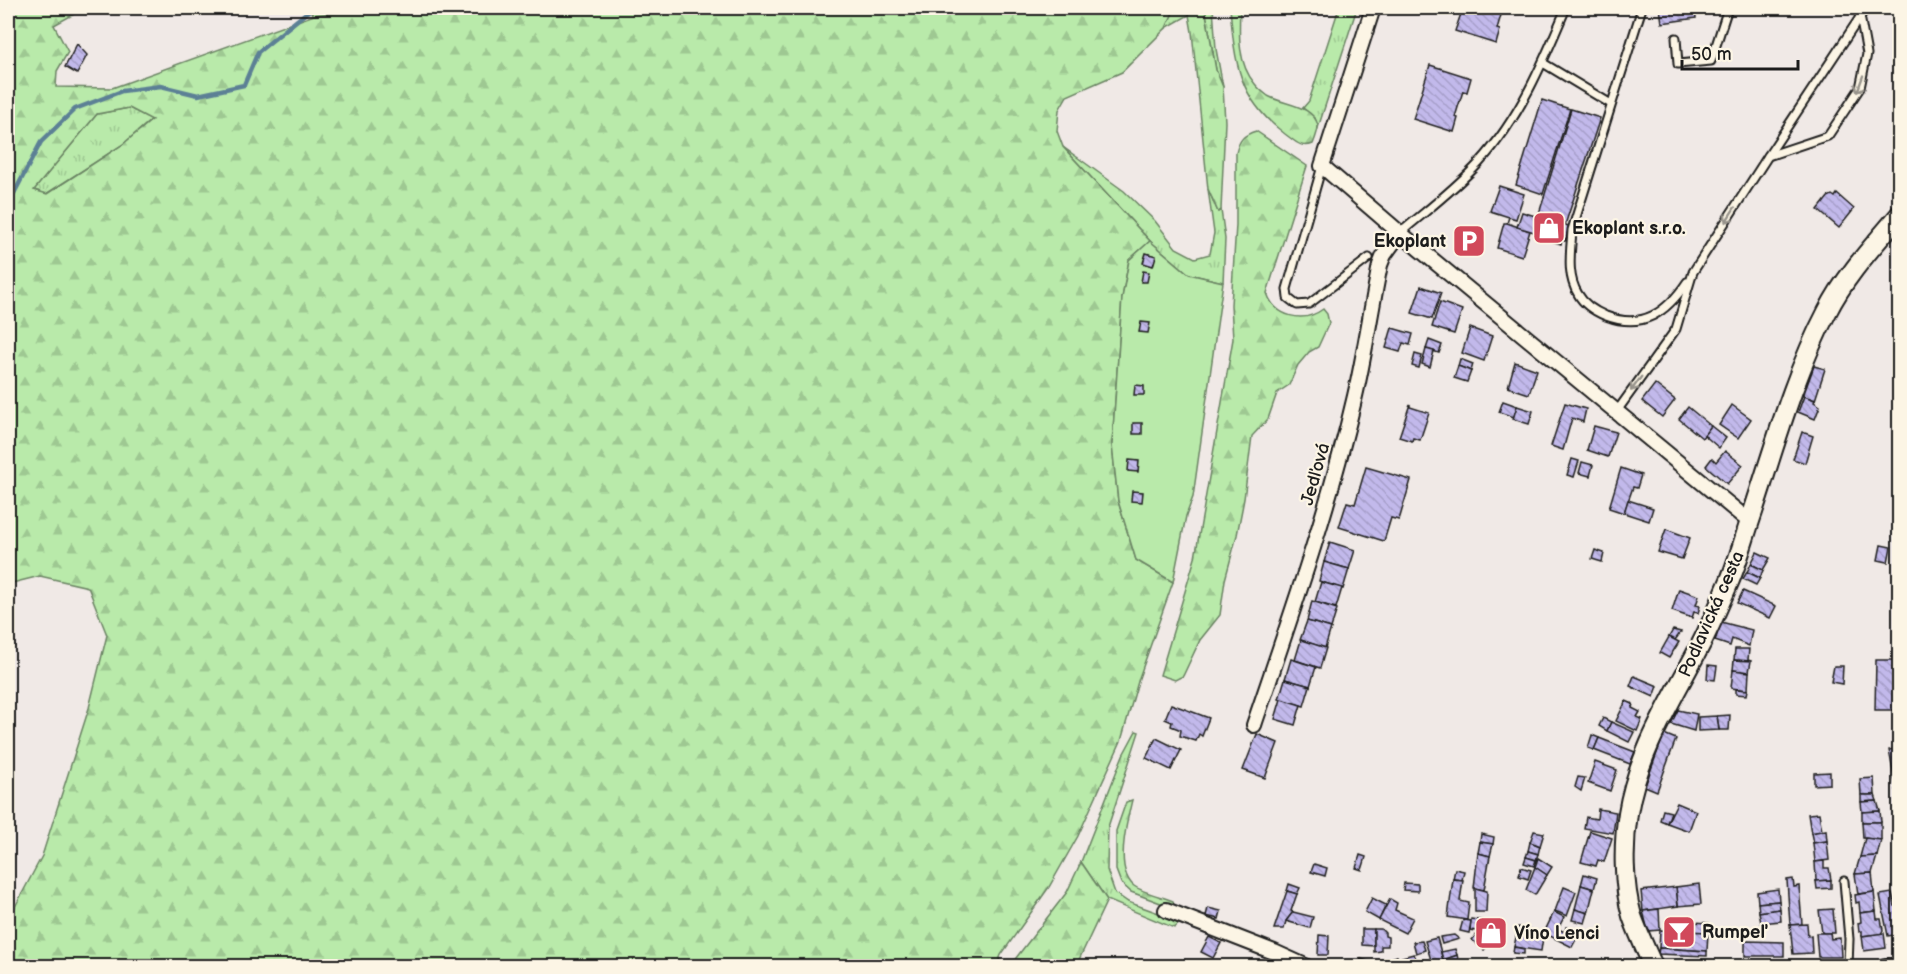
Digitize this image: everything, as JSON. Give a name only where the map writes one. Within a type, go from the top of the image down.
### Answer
[{"type":"main road","name":"Podlavická cesta","points":[[1653,966],[1632,914],[1625,864],[1625,837],[1629,810],[1645,756],[1660,720],[1702,641],[1736,565],[1800,373],[1815,335],[1847,279],[1899,213]]},
{"type":"street","points":[[1373,8],[1322,166],[1750,522]]},
{"type":"street","name":"Jedľová","points":[[1254,724],[1302,583],[1342,446],[1355,397],[1380,265],[1384,255],[1400,233]]},
{"type":"street","points":[[1166,910],[1305,966]]},
{"type":"street","points":[[1885,966],[1899,966]]},
{"type":"lane","points":[[1400,233],[1481,161],[1525,101],[1566,8]]},
{"type":"lane","points":[[1642,8],[1572,230],[1570,267],[1577,293],[1593,311],[1620,321],[1647,319],[1675,300],[1866,8]]},
{"type":"lane","points":[[1676,38],[1678,64],[1711,61],[1728,8]]},
{"type":"lane","points":[[1768,156],[1828,136],[1860,88],[1867,54],[1860,16],[1856,8]]},
{"type":"lane","points":[[1543,63],[1611,104]]},
{"type":"lane","points":[[1322,166],[1287,289],[1288,298],[1297,304],[1309,304],[1369,258]]},
{"type":"lane","points":[[1617,411],[1676,329],[1693,272]]},
{"type":"lane","points":[[1844,881],[1849,939],[1848,966]]},
{"type":"green space","points":[[8,8],[85,8],[54,25],[68,52],[57,71],[56,87],[112,88],[314,15],[374,8],[1175,8],[1166,28],[1122,72],[1067,96],[1059,110],[1057,131],[1063,147],[1150,241],[1129,260],[1122,298],[1112,445],[1118,501],[1136,560],[1173,582],[1139,678],[1121,741],[1078,836],[1049,887],[1001,955],[997,966],[8,966],[8,920],[42,856],[89,708],[107,635],[88,587],[40,576],[8,584]],"holes":[[[129,108],[152,120],[122,145],[47,194],[34,190],[97,114]]]},
{"type":"green space","points":[[307,8],[374,8],[314,15]]},
{"type":"green space","points":[[1175,8],[1193,8],[1189,15],[1166,28]]},
{"type":"green space","points":[[1193,8],[1205,8],[1216,70],[1223,87],[1225,122],[1221,210],[1218,212],[1208,189],[1189,15]]},
{"type":"green space","points":[[1205,8],[1213,8],[1216,49],[1223,87],[1216,70]]},
{"type":"green space","points":[[1230,8],[1240,8],[1240,48],[1249,76],[1268,96],[1298,106],[1311,114],[1318,126],[1313,144],[1305,146],[1295,142],[1269,121],[1248,93],[1237,63]]},
{"type":"green space","points":[[1339,8],[1357,8],[1318,128],[1315,118],[1303,108],[1309,101]]},
{"type":"green space","points":[[129,108],[152,119],[122,145],[46,194],[34,190],[97,114]]},
{"type":"green space","points":[[1256,131],[1307,166],[1267,293],[1276,308],[1283,313],[1299,317],[1315,314],[1323,309],[1329,323],[1318,347],[1309,352],[1298,365],[1289,385],[1277,393],[1268,419],[1252,436],[1244,499],[1225,580],[1220,615],[1200,640],[1183,676],[1175,680],[1160,675],[1195,558],[1233,339],[1231,305],[1236,225],[1236,153],[1242,139]]},
{"type":"green space","points":[[1063,147],[1124,191],[1155,221],[1176,248],[1195,258],[1210,254],[1214,233],[1208,189],[1218,212],[1221,210],[1225,239],[1223,282],[1189,274],[1150,241]]},
{"type":"green space","points":[[1150,241],[1189,274],[1223,282],[1193,497],[1186,516],[1173,582],[1136,560],[1118,501],[1112,445],[1122,298],[1129,260]]},
{"type":"green space","points":[[1136,731],[1139,732],[1108,827],[1107,870],[1115,893],[1128,902],[1175,919],[1179,924],[1174,928],[1107,900],[1081,862],[1123,755]]},
{"type":"green space","points":[[1132,800],[1127,820],[1123,857],[1128,879],[1138,888],[1173,901],[1174,908],[1131,892],[1121,883],[1116,870],[1116,831],[1126,802]]},
{"type":"green space","points":[[1081,862],[1107,900],[1076,966],[1012,966],[1067,892]]},
{"type":"building","points":[[1463,8],[1503,8],[1497,29],[1500,30],[1496,44],[1455,31]]},
{"type":"building","points":[[1660,8],[1708,8],[1695,9],[1696,18],[1662,23]]},
{"type":"building","points":[[77,44],[87,55],[77,74],[65,67]]},
{"type":"building","points":[[1430,65],[1471,78],[1467,92],[1463,91],[1455,117],[1458,118],[1454,132],[1413,119]]},
{"type":"building","points":[[1542,100],[1570,109],[1543,194],[1516,185]]},
{"type":"building","points":[[1571,109],[1600,118],[1565,225],[1538,217]]},
{"type":"building","points":[[1499,186],[1524,194],[1516,219],[1490,211]]},
{"type":"building","points":[[1837,194],[1854,209],[1839,228],[1818,210],[1828,197],[1832,195],[1835,197]]},
{"type":"building","points":[[1522,212],[1569,226],[1565,241],[1517,227]]},
{"type":"building","points":[[1504,223],[1530,231],[1522,256],[1497,248]]},
{"type":"building","points":[[1540,234],[1562,240],[1561,244],[1539,237]]},
{"type":"building","points":[[1146,253],[1156,256],[1153,266],[1143,263]]},
{"type":"building","points":[[1143,271],[1149,272],[1147,282],[1141,282]]},
{"type":"building","points":[[1421,286],[1441,293],[1432,319],[1412,313]]},
{"type":"building","points":[[1440,302],[1462,310],[1454,334],[1432,327]]},
{"type":"building","points":[[1141,322],[1150,323],[1148,333],[1139,332]]},
{"type":"building","points":[[1392,328],[1413,334],[1410,345],[1403,343],[1400,352],[1386,348]]},
{"type":"building","points":[[1470,328],[1492,336],[1484,361],[1462,353]]},
{"type":"building","points":[[1429,340],[1442,345],[1439,353],[1426,349]]},
{"type":"building","points":[[1426,349],[1434,351],[1430,367],[1422,364]]},
{"type":"building","points":[[1415,354],[1422,356],[1419,368],[1412,366]]},
{"type":"building","points":[[1460,359],[1473,364],[1471,371],[1458,366]]},
{"type":"building","points":[[1515,362],[1537,370],[1529,394],[1508,387]]},
{"type":"building","points":[[1458,366],[1471,371],[1467,382],[1454,378]]},
{"type":"building","points":[[1814,366],[1825,369],[1815,400],[1803,396]]},
{"type":"building","points":[[1655,384],[1675,400],[1662,417],[1642,401]]},
{"type":"building","points":[[1135,385],[1144,386],[1144,395],[1134,395]]},
{"type":"building","points":[[1804,396],[1815,400],[1814,402],[1820,406],[1815,419],[1798,412]]},
{"type":"building","points":[[1503,401],[1517,406],[1514,417],[1499,412]]},
{"type":"building","points":[[1565,403],[1586,409],[1583,422],[1572,418],[1563,450],[1551,446]]},
{"type":"building","points":[[1410,404],[1410,407],[1429,413],[1420,440],[1413,438],[1412,441],[1399,437]]},
{"type":"building","points":[[1732,405],[1751,419],[1738,438],[1719,425]]},
{"type":"building","points":[[1517,406],[1533,411],[1529,424],[1513,419]]},
{"type":"building","points":[[1688,407],[1711,426],[1702,438],[1679,419]]},
{"type":"building","points":[[1133,423],[1142,423],[1142,434],[1133,434]]},
{"type":"building","points":[[1594,426],[1616,432],[1608,457],[1587,450]]},
{"type":"building","points":[[1711,426],[1726,438],[1719,448],[1704,435]]},
{"type":"building","points":[[1802,432],[1813,436],[1805,463],[1793,459]]},
{"type":"building","points":[[1725,451],[1743,465],[1727,484],[1706,466],[1712,458],[1716,462]]},
{"type":"building","points":[[1572,459],[1579,461],[1574,477],[1567,475]]},
{"type":"building","points":[[1129,460],[1139,461],[1138,472],[1128,471]]},
{"type":"building","points":[[1582,462],[1593,465],[1590,476],[1579,473]]},
{"type":"building","points":[[1366,467],[1411,480],[1399,520],[1391,518],[1384,541],[1339,527],[1347,502],[1355,504]]},
{"type":"building","points":[[1621,468],[1641,475],[1637,488],[1633,487],[1624,513],[1609,508]]},
{"type":"building","points":[[1132,491],[1143,492],[1142,502],[1131,501]]},
{"type":"building","points":[[1628,500],[1653,508],[1649,521],[1624,513]]},
{"type":"building","points":[[1666,529],[1690,538],[1682,559],[1658,552]]},
{"type":"building","points":[[1330,542],[1355,550],[1349,569],[1324,562]]},
{"type":"building","points":[[1881,545],[1891,547],[1888,562],[1878,560]]},
{"type":"building","points":[[1595,550],[1604,553],[1602,562],[1592,559]]},
{"type":"building","points":[[1757,552],[1770,558],[1763,570],[1751,564]]},
{"type":"building","points":[[1324,562],[1349,569],[1343,589],[1319,581]]},
{"type":"building","points":[[1751,564],[1763,570],[1760,578],[1747,572]]},
{"type":"building","points":[[1747,572],[1760,578],[1756,585],[1743,579]]},
{"type":"building","points":[[1321,582],[1342,588],[1336,608],[1315,602]]},
{"type":"building","points":[[1679,589],[1699,596],[1696,605],[1700,606],[1698,613],[1694,612],[1692,618],[1672,611]]},
{"type":"building","points":[[1743,591],[1776,606],[1770,618],[1737,603]]},
{"type":"building","points":[[1312,601],[1337,609],[1331,628],[1307,621]]},
{"type":"building","points":[[1307,621],[1331,628],[1325,648],[1300,640]]},
{"type":"building","points":[[1721,622],[1752,630],[1749,646],[1732,639],[1730,646],[1715,641]]},
{"type":"building","points":[[1673,630],[1681,632],[1675,640],[1669,637]]},
{"type":"building","points":[[1669,637],[1679,642],[1669,658],[1660,653]]},
{"type":"building","points":[[1301,640],[1326,648],[1320,668],[1295,660]]},
{"type":"building","points":[[1735,649],[1749,649],[1748,660],[1751,661],[1734,660]]},
{"type":"building","points":[[1291,659],[1316,667],[1310,686],[1285,679]]},
{"type":"building","points":[[1734,660],[1751,661],[1749,672],[1733,670]]},
{"type":"building","points":[[1876,660],[1900,660],[1900,710],[1875,710]]},
{"type":"building","points":[[1708,665],[1717,666],[1715,680],[1707,679]]},
{"type":"building","points":[[1834,666],[1843,666],[1842,684],[1831,682]]},
{"type":"building","points":[[1733,670],[1749,672],[1748,690],[1731,688]]},
{"type":"building","points":[[1634,676],[1658,686],[1654,697],[1630,686]]},
{"type":"building","points":[[1285,679],[1310,686],[1304,706],[1279,699]]},
{"type":"building","points":[[1736,689],[1748,690],[1747,695],[1736,694]]},
{"type":"building","points":[[1281,699],[1301,705],[1295,725],[1275,719]]},
{"type":"building","points":[[1626,701],[1633,704],[1632,708],[1640,712],[1637,717],[1642,719],[1637,731],[1616,721]]},
{"type":"building","points":[[1171,704],[1209,718],[1202,736],[1199,734],[1196,741],[1180,736],[1181,730],[1171,726],[1172,722],[1165,719]]},
{"type":"building","points":[[1678,710],[1697,714],[1694,731],[1671,724]]},
{"type":"building","points":[[1730,715],[1729,730],[1719,730],[1717,716]]},
{"type":"building","points":[[1717,716],[1719,730],[1698,731],[1698,717]]},
{"type":"building","points":[[1603,718],[1611,722],[1607,731],[1599,726]]},
{"type":"building","points":[[1611,722],[1634,732],[1629,742],[1607,731]]},
{"type":"building","points":[[1257,734],[1278,743],[1265,778],[1243,770]]},
{"type":"building","points":[[1664,734],[1676,739],[1657,791],[1645,786]]},
{"type":"building","points":[[1592,735],[1599,738],[1594,750],[1588,748]]},
{"type":"building","points":[[1156,738],[1181,750],[1171,770],[1146,758]]},
{"type":"building","points":[[1599,738],[1635,752],[1630,764],[1594,750]]},
{"type":"building","points":[[1900,748],[1900,793],[1897,793],[1889,750]]},
{"type":"building","points":[[1595,762],[1617,770],[1610,791],[1588,783]]},
{"type":"building","points":[[1830,772],[1830,784],[1814,785],[1814,773]]},
{"type":"building","points":[[1578,777],[1585,778],[1581,791],[1575,787]]},
{"type":"building","points":[[1874,778],[1875,795],[1861,795],[1860,779]]},
{"type":"building","points":[[1861,795],[1875,795],[1877,801],[1861,802]]},
{"type":"building","points":[[1877,801],[1880,811],[1862,812],[1861,802]]},
{"type":"building","points":[[1677,803],[1696,811],[1689,831],[1667,823]]},
{"type":"building","points":[[1598,809],[1616,812],[1613,833],[1584,828],[1586,817],[1597,819]]},
{"type":"building","points":[[1663,810],[1671,812],[1667,823],[1660,820]]},
{"type":"building","points":[[1880,811],[1881,822],[1862,822],[1862,812]]},
{"type":"building","points":[[1819,813],[1822,831],[1811,833],[1808,814]]},
{"type":"building","points":[[1862,822],[1881,822],[1881,840],[1863,838]]},
{"type":"building","points":[[1826,830],[1827,841],[1813,843],[1811,833]]},
{"type":"building","points":[[1534,831],[1544,833],[1540,846],[1530,842]]},
{"type":"building","points":[[1590,831],[1612,838],[1604,862],[1598,860],[1596,866],[1581,862]]},
{"type":"building","points":[[1481,834],[1494,837],[1493,844],[1480,842]]},
{"type":"building","points":[[1865,838],[1881,840],[1877,856],[1860,857]]},
{"type":"building","points":[[1827,841],[1829,860],[1815,862],[1813,843]]},
{"type":"building","points":[[1480,842],[1493,844],[1490,856],[1478,853]]},
{"type":"building","points":[[1530,842],[1540,846],[1538,854],[1528,851]]},
{"type":"building","points":[[1528,851],[1538,854],[1536,860],[1526,857]]},
{"type":"building","points":[[1478,853],[1490,856],[1484,890],[1474,888]]},
{"type":"building","points":[[1360,855],[1366,857],[1362,870],[1356,868]]},
{"type":"building","points":[[1877,856],[1872,873],[1855,874],[1860,857]]},
{"type":"building","points":[[1526,857],[1536,860],[1534,866],[1524,863]]},
{"type":"building","points":[[1538,858],[1552,867],[1547,875],[1535,867]]},
{"type":"building","points":[[1824,861],[1824,868],[1829,868],[1831,880],[1816,881],[1815,862]]},
{"type":"building","points":[[1314,864],[1327,868],[1325,876],[1311,872]]},
{"type":"building","points":[[1521,867],[1531,870],[1528,879],[1519,876]]},
{"type":"building","points":[[1535,867],[1547,875],[1535,895],[1526,890]]},
{"type":"building","points":[[1455,869],[1464,871],[1462,880],[1453,879]]},
{"type":"building","points":[[1872,873],[1874,892],[1858,894],[1855,874]]},
{"type":"building","points":[[1584,874],[1597,878],[1594,889],[1581,885]]},
{"type":"building","points":[[1453,879],[1463,880],[1460,901],[1469,903],[1467,920],[1448,917]]},
{"type":"building","points":[[1793,879],[1794,887],[1799,886],[1802,924],[1790,925],[1787,880]]},
{"type":"building","points":[[1831,880],[1831,888],[1817,889],[1816,881]]},
{"type":"building","points":[[1404,883],[1418,884],[1418,891],[1403,890]]},
{"type":"building","points":[[1289,884],[1300,888],[1297,894],[1287,891]]},
{"type":"building","points":[[1699,884],[1701,904],[1678,906],[1676,887]]},
{"type":"building","points":[[1581,885],[1594,889],[1588,913],[1575,909]]},
{"type":"building","points":[[1564,887],[1576,892],[1567,916],[1555,911]]},
{"type":"building","points":[[1676,887],[1678,906],[1643,911],[1641,891]]},
{"type":"building","points":[[1475,888],[1487,891],[1486,912],[1475,912]]},
{"type":"building","points":[[1778,889],[1779,901],[1758,903],[1757,892]]},
{"type":"building","points":[[1287,891],[1297,894],[1291,911],[1293,912],[1286,921],[1284,929],[1274,929]]},
{"type":"building","points":[[1874,892],[1876,911],[1860,913],[1859,902],[1856,903],[1855,895]]},
{"type":"building","points":[[1892,893],[1895,906],[1899,905],[1900,910],[1900,934],[1888,936],[1880,895]]},
{"type":"building","points":[[1372,898],[1386,905],[1379,920],[1365,912]]},
{"type":"building","points":[[1390,899],[1397,903],[1395,910],[1413,918],[1405,933],[1379,920]]},
{"type":"building","points":[[1779,901],[1780,909],[1759,912],[1758,903]]},
{"type":"building","points":[[1208,908],[1221,911],[1219,919],[1206,916]]},
{"type":"building","points":[[1575,909],[1588,913],[1585,923],[1572,920]]},
{"type":"building","points":[[1659,909],[1660,930],[1648,931],[1643,911]]},
{"type":"building","points":[[1780,909],[1781,921],[1761,923],[1759,912]]},
{"type":"building","points":[[1833,909],[1835,933],[1822,933],[1819,910]]},
{"type":"building","points":[[1876,911],[1877,919],[1881,919],[1883,930],[1881,934],[1862,936],[1858,923],[1861,922],[1860,913]]},
{"type":"building","points":[[1293,912],[1313,917],[1310,928],[1286,921]]},
{"type":"building","points":[[1554,912],[1564,917],[1558,929],[1565,932],[1566,927],[1580,932],[1572,947],[1544,933]]},
{"type":"building","points":[[1471,919],[1505,924],[1504,935],[1470,930]]},
{"type":"building","points":[[1463,920],[1471,921],[1469,933],[1460,931]]},
{"type":"building","points":[[1674,921],[1709,923],[1708,932],[1674,931]]},
{"type":"building","points":[[1807,924],[1808,936],[1811,935],[1812,953],[1793,954],[1790,925]]},
{"type":"building","points":[[1518,927],[1529,929],[1528,934],[1543,937],[1541,951],[1514,947]]},
{"type":"building","points":[[1362,929],[1374,929],[1374,946],[1362,945]]},
{"type":"building","points":[[1374,929],[1381,929],[1388,937],[1388,946],[1381,946],[1381,951],[1374,952]]},
{"type":"building","points":[[1660,930],[1708,932],[1707,951],[1659,948]]},
{"type":"building","points":[[1816,933],[1830,933],[1831,939],[1840,938],[1841,957],[1818,957]]},
{"type":"building","points":[[1884,933],[1886,948],[1864,951],[1862,936]]},
{"type":"building","points":[[1477,934],[1481,937],[1483,934],[1492,941],[1484,950],[1472,940]]},
{"type":"building","points":[[1319,935],[1329,936],[1328,955],[1318,955]]},
{"type":"building","points":[[1454,935],[1459,939],[1442,944],[1440,937]]},
{"type":"building","points":[[1209,937],[1221,943],[1213,958],[1201,952]]},
{"type":"building","points":[[1437,938],[1443,960],[1457,955],[1460,966],[1433,966],[1425,941]]},
{"type":"building","points":[[1422,941],[1425,950],[1416,953],[1413,942]]},
{"type":"building","points":[[1745,941],[1784,942],[1784,956],[1745,956]]},
{"type":"building","points":[[1514,947],[1524,949],[1524,954],[1513,953]]},
{"type":"building","points":[[1659,948],[1707,951],[1707,956],[1658,954]]},
{"type":"building","points":[[1455,949],[1457,955],[1443,960],[1441,952]]},
{"type":"building","points":[[1414,954],[1419,966],[1406,966],[1402,957]]},
{"type":"building","points":[[1397,956],[1402,966],[1389,966],[1386,960]]},
{"type":"building","points":[[1361,959],[1378,964],[1377,966],[1359,966]]},
{"type":"waterway","points":[[8,201],[41,142],[75,109],[122,91],[161,86],[198,95],[244,85],[258,52],[312,8]]},
{"type":"place","name":"Ekoplant s.r.o.","points":[[1549,228]]},
{"type":"place","name":"Ekoplant","points":[[1469,241]]},
{"type":"place","name":"Rumpeľ","points":[[1679,932]]},
{"type":"place","name":"Víno Lenci","points":[[1491,933]]}]
